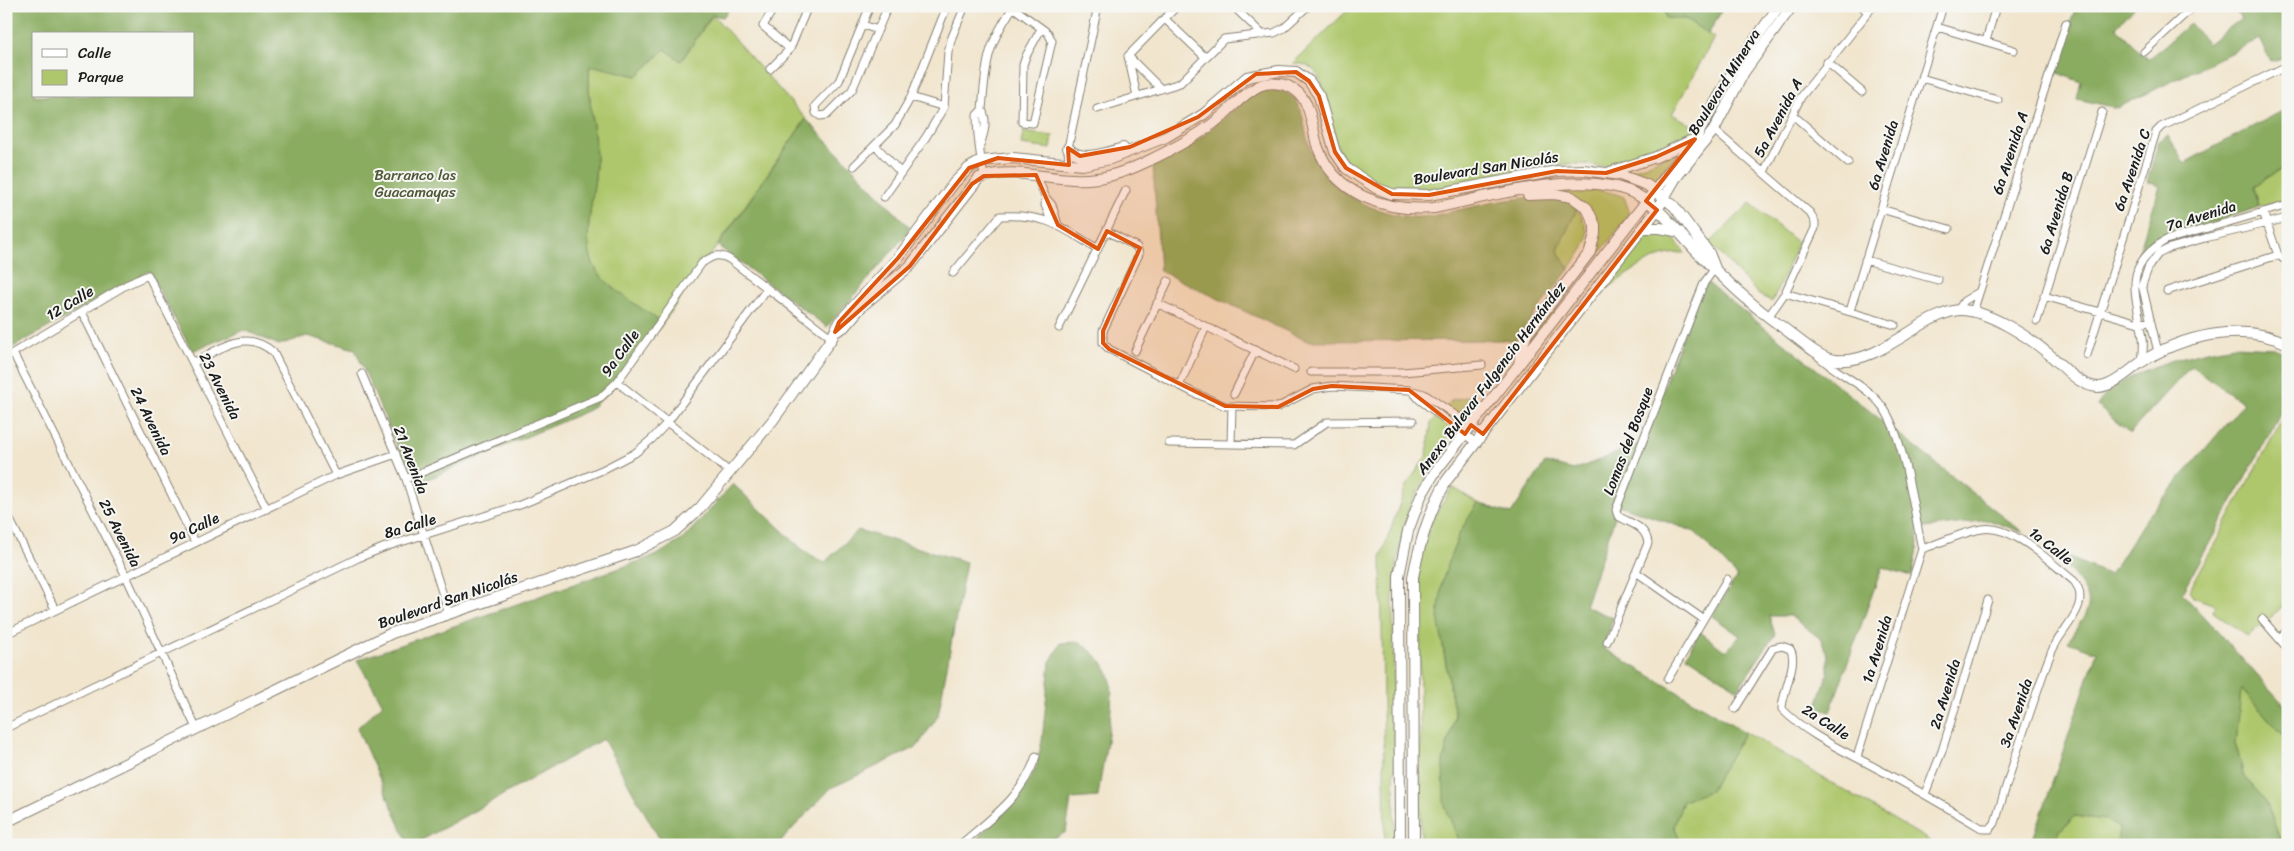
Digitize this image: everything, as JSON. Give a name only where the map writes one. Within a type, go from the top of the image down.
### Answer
[{"type":"main road","name":"Boulevard Minerva","points":[[1665,198],[1675,180],[1714,130],[1744,72],[1792,6]]},
{"type":"main road","name":"Boulevard Minerva","points":[[1654,190],[1695,139],[1736,66],[1778,7]]},
{"type":"main road","name":"Boulevard San Nicolás","points":[[6,822],[392,634],[636,551],[674,531],[731,473],[786,403],[834,335],[839,322],[898,258],[954,183],[969,168],[982,161],[1013,158],[1068,165],[1092,163],[1134,152],[1166,137],[1198,118],[1247,77],[1279,71],[1296,72],[1309,81],[1319,96],[1335,152],[1346,168],[1361,180],[1392,194],[1429,195],[1557,171],[1583,170],[1633,179],[1665,198],[1692,228],[1709,253],[1715,268]]},
{"type":"main road","name":"Boulevard San Nicolás","points":[[834,335],[844,327],[862,306],[910,266],[972,184],[984,176],[1016,173],[1087,180],[1121,174],[1195,136],[1215,123],[1246,94],[1260,85],[1274,83],[1289,87],[1300,94],[1308,107],[1317,145],[1326,166],[1336,179],[1352,191],[1382,204],[1417,210],[1549,185],[1588,184],[1613,187],[1629,192],[1646,201],[1715,268]]},
{"type":"main road","points":[[1068,148],[1080,156],[1107,152],[1130,146],[1198,118]]},
{"type":"main road","points":[[1606,173],[1656,158],[1695,139]]},
{"type":"main road","points":[[1039,175],[1064,173],[1068,170],[1068,165]]},
{"type":"main road","name":"Anexo Bulevar Fulgencio Hernández","points":[[1400,845],[1399,576],[1408,531],[1421,496],[1436,472],[1471,425],[1654,190]]},
{"type":"main road","points":[[1485,198],[1509,199],[1537,194],[1563,194],[1580,202],[1587,208],[1594,225],[1594,243],[1590,252],[1527,334],[1521,349],[1519,365]]},
{"type":"main road","name":"Anexo Bulevar Fulgencio Hernández","points":[[1414,845],[1413,577],[1422,535],[1434,503],[1447,480],[1644,228],[1665,198]]},
{"type":"main road","points":[[1644,228],[1669,229],[1680,232]]},
{"type":"main road","points":[[1715,268],[1742,296],[1768,317],[1834,360],[1858,359],[1944,313],[1958,310],[1973,312],[2025,336],[2073,374],[2091,385],[2102,387],[2158,352],[2200,337],[2237,332],[2261,335],[2288,344]]},
{"type":"street","points":[[775,6],[763,26],[790,49]]},
{"type":"street","points":[[770,69],[790,49],[808,6]]},
{"type":"street","points":[[870,6],[839,81],[815,106],[816,113],[820,116],[827,115],[852,90],[888,6]]},
{"type":"street","points":[[854,166],[895,125],[911,97],[947,6]]},
{"type":"street","points":[[884,197],[944,107],[948,52],[965,6]]},
{"type":"street","points":[[1068,165],[1068,148],[1098,6]]},
{"type":"street","points":[[1128,56],[1177,6]]},
{"type":"street","points":[[1233,6],[1262,35]]},
{"type":"street","points":[[1097,109],[1180,83],[1224,39],[1274,33],[1284,28],[1308,6]]},
{"type":"street","points":[[1862,6],[1868,13]]},
{"type":"street","name":"5a Avenida A","points":[[1764,172],[1801,97],[1873,6]]},
{"type":"street","name":"6a Avenida","points":[[1850,311],[1943,6]]},
{"type":"street","points":[[1986,41],[1996,6]]},
{"type":"street","points":[[2144,52],[2194,6]]},
{"type":"street","points":[[984,176],[977,135],[977,115],[982,110],[989,49],[997,30],[1012,7],[1048,33],[1052,41],[1033,123],[1022,122],[1024,65],[1026,56],[1041,29]]},
{"type":"street","points":[[1165,19],[1206,58]]},
{"type":"street","name":"6a Avenida A","points":[[1973,312],[2066,23]]},
{"type":"street","points":[[863,25],[878,30]]},
{"type":"street","points":[[1937,27],[2014,50]]},
{"type":"street","points":[[1128,56],[1161,89]]},
{"type":"street","points":[[1128,56],[1137,96]]},
{"type":"street","points":[[1827,62],[1862,92]]},
{"type":"street","name":"6a Avenida C","points":[[2087,355],[2156,132],[2161,127],[2287,66]]},
{"type":"street","points":[[1921,78],[1998,100]]},
{"type":"street","points":[[911,97],[944,107]]},
{"type":"street","name":"6a Avenida B","points":[[2037,321],[2102,112]]},
{"type":"street","points":[[1793,115],[1848,162]]},
{"type":"street","points":[[1714,130],[1810,213],[1815,222],[1785,293],[1768,317]]},
{"type":"street","points":[[875,145],[901,173]]},
{"type":"street","points":[[1039,175],[1046,198],[1052,205],[1054,224]]},
{"type":"street","points":[[1059,328],[1126,190]]},
{"type":"street","name":"7a Avenida","points":[[2142,362],[2143,339],[2134,284],[2142,260],[2154,247],[2166,240],[2288,205]]},
{"type":"street","points":[[1881,209],[1949,229]]},
{"type":"street","points":[[2263,212],[2278,255],[2288,262]]},
{"type":"street","points":[[953,274],[1000,216],[1033,216],[1054,224],[1098,249]]},
{"type":"street","name":"7a Avenida","points":[[2158,352],[2142,285],[2149,266],[2158,254],[2170,248],[2205,238],[2288,218]]},
{"type":"street","points":[[2202,229],[2205,238]]},
{"type":"street","points":[[1107,231],[1137,247],[1139,254],[1103,331],[1103,343],[1109,349],[1179,386],[1219,404],[1278,407],[1313,389],[1340,386],[1414,392],[1424,394],[1483,434]]},
{"type":"street","name":"9a Calle","points":[[406,480],[593,401],[607,393],[617,382],[702,263],[718,255],[729,259],[768,289]]},
{"type":"street","points":[[2167,290],[2278,255]]},
{"type":"street","points":[[1865,260],[1938,280]]},
{"type":"street","name":"Lomas del Bosque","points":[[1607,642],[1648,543],[1647,536],[1642,529],[1618,516],[1616,510],[1704,283],[1715,268]]},
{"type":"street","name":"12 Calle","points":[[6,357],[126,285],[148,275]]},
{"type":"street","name":"23 Avenida","points":[[148,275],[267,509]]},
{"type":"street","points":[[1135,351],[1168,281]]},
{"type":"street","points":[[768,289],[834,335]]},
{"type":"street","name":"8a Calle","points":[[6,728],[358,558],[388,546],[424,537],[520,505],[608,467],[635,453],[652,439],[666,423],[768,289]]},
{"type":"street","points":[[1958,310],[1964,301],[1980,292]]},
{"type":"street","points":[[1785,293],[1895,325]]},
{"type":"street","points":[[2044,296],[2139,323],[2150,322]]},
{"type":"street","points":[[1158,303],[1206,328],[1294,369]]},
{"type":"street","name":"24 Avenida","points":[[82,312],[195,542]]},
{"type":"street","points":[[1179,386],[1206,328]]},
{"type":"street","points":[[1801,340],[1830,367],[1869,392],[1882,406],[1891,421],[1899,444],[1922,549]]},
{"type":"street","points":[[193,363],[236,341],[256,342],[273,352],[336,475]]},
{"type":"street","points":[[1234,394],[1255,350]]},
{"type":"street","name":"25 Avenida","points":[[13,353],[126,576],[196,728]]},
{"type":"street","points":[[1311,372],[1403,372],[1482,365]]},
{"type":"street","points":[[1340,386],[1341,373]]},
{"type":"street","name":"21 Avenida","points":[[362,374],[406,480],[448,614]]},
{"type":"street","points":[[617,382],[731,473]]},
{"type":"street","points":[[1414,392],[1420,400],[1476,443]]},
{"type":"street","points":[[1231,444],[1232,406]]},
{"type":"street","points":[[1170,443],[1294,445],[1327,422],[1413,421]]},
{"type":"street","name":"9a Calle","points":[[6,634],[336,475],[396,454]]},
{"type":"street","points":[[6,512],[55,609]]},
{"type":"street","name":"1a Calle","points":[[1922,549],[1982,529],[1992,529],[2018,537],[2074,581],[2080,588],[2081,596],[2077,610]]},
{"type":"street","name":"1a Avenida","points":[[1857,757],[1922,549]]},
{"type":"street","points":[[1636,572],[1703,619]]},
{"type":"street","points":[[1668,679],[1727,579]]},
{"type":"street","name":"2a Avenida","points":[[1925,794],[1942,751],[1988,600]]},
{"type":"street","name":"3a Avenida","points":[[1990,829],[1995,823],[2025,725],[2055,643],[2077,610]]},
{"type":"street","points":[[2262,620],[2288,648]]},
{"type":"street","points":[[2278,638],[2288,630]]},
{"type":"street","name":"2a Calle","points":[[1735,709],[1773,648],[1782,646],[1792,652],[1793,660],[1782,701],[1782,709],[1816,734],[1925,794],[1983,829],[1990,829]]},
{"type":"street","points":[[960,845],[1011,802],[1031,770],[1036,756]]},
{"type":"highlighted area","points":[[1296,72],[1309,81],[1319,96],[1335,152],[1346,168],[1392,194],[1429,195],[1557,171],[1606,173],[1656,157],[1695,139],[1646,201],[1657,210],[1483,434],[1471,425],[1465,434],[1409,390],[1332,386],[1313,389],[1278,407],[1225,406],[1109,349],[1103,343],[1103,331],[1140,248],[1107,231],[1098,249],[1058,225],[1036,175],[984,176],[972,184],[910,266],[835,332],[839,322],[898,258],[969,168],[998,158],[1069,165],[1068,148],[1080,156],[1130,147],[1198,117],[1256,74]]},
{"type":"green space","name":"Barranco las Guacamayas","points":[[6,6],[732,6],[723,17],[712,15],[681,61],[665,49],[637,76],[590,65],[589,89],[596,163],[588,233],[592,260],[597,271],[610,285],[663,323],[608,393],[589,410],[414,485],[355,349],[307,336],[279,345],[244,330],[192,351],[149,271],[6,351]]},
{"type":"green space","points":[[1352,6],[1664,6],[1666,18],[1686,19],[1714,38],[1672,114],[1696,127],[1688,135],[1667,148],[1621,164],[1599,166],[1563,164],[1527,169],[1435,190],[1392,190],[1370,181],[1344,160],[1335,137],[1321,82],[1316,72],[1303,64],[1293,63]]},
{"type":"green space","points":[[1664,6],[1717,6],[1721,12],[1708,34],[1686,19],[1666,18]]},
{"type":"green space","points":[[2076,6],[2136,6],[2116,27],[2148,60],[2190,23],[2208,44],[2241,19],[2232,6],[2288,6],[2288,59],[2286,57],[2271,61],[2259,39],[2117,108],[2077,99],[2081,82],[2055,72]]},
{"type":"green space","points":[[713,15],[806,119],[663,323],[610,285],[597,271],[592,260],[588,233],[596,163],[589,89],[590,64],[637,76],[665,49],[681,61]]},
{"type":"green space","points":[[1264,89],[1279,90],[1289,94],[1296,101],[1303,118],[1312,153],[1326,176],[1346,194],[1374,208],[1400,215],[1419,217],[1516,199],[1547,198],[1575,204],[1577,209],[1558,249],[1560,256],[1570,268],[1515,340],[1307,341],[1160,271],[1153,166],[1200,138],[1252,94]]},
{"type":"green space","points":[[2288,108],[2288,165],[2254,186],[2259,207],[2157,241],[2135,264],[2160,186],[2147,182],[2159,141],[2168,135],[2184,163]]},
{"type":"green space","points":[[806,119],[911,229],[827,327],[718,246]]},
{"type":"green space","points":[[1023,132],[1053,136],[1051,149],[1021,145]]},
{"type":"green space","points":[[1681,148],[1654,182],[1623,172],[1647,165]]},
{"type":"green space","points":[[2288,165],[2288,200],[2259,207],[2254,186]]},
{"type":"green space","points":[[1557,189],[1591,190],[1616,194],[1624,197],[1629,211],[1627,218],[1525,349],[1526,341],[1591,254],[1592,213]]},
{"type":"green space","points":[[1750,203],[1798,243],[1772,302],[1756,292],[1710,243]]},
{"type":"green space","points":[[1577,209],[1586,227],[1587,240],[1570,268],[1560,256],[1558,249]]},
{"type":"green space","points":[[1653,231],[1670,234],[1685,253],[1674,253],[1653,259],[1607,289],[1643,239]]},
{"type":"green space","points":[[1704,280],[2024,533],[1989,520],[1917,529],[1918,544],[1912,576],[1882,567],[1830,712],[1816,708],[1828,672],[1828,656],[1821,639],[1790,616],[1769,616],[1775,634],[1738,689],[1687,656],[1699,631],[1725,651],[1740,636],[1712,616],[1737,576],[1695,532],[1619,505],[1585,606],[1613,618],[1603,648],[1745,732],[1710,791],[1683,801],[1674,826],[1682,845],[1462,845],[1444,803],[1443,762],[1455,716],[1438,617],[1442,583],[1460,532],[1478,503],[1511,514],[1545,463],[1574,470],[1642,443]]},
{"type":"green space","points":[[2234,346],[2274,348],[2288,354],[2288,400],[2182,593],[2288,709],[2288,740],[2241,689],[2236,745],[2244,777],[2266,801],[2282,845],[2117,845],[2119,828],[2106,820],[2075,816],[2058,832],[2059,845],[2031,845],[2097,652],[2068,642],[2087,611],[2088,600],[2085,591],[2074,575],[2046,548],[2110,575],[2145,520],[2244,403],[2191,366],[2130,433],[2097,406],[2107,394],[2121,383],[2139,373],[2179,358]]},
{"type":"green space","points":[[1471,396],[1449,431],[1442,453],[1412,501],[1398,557],[1393,599],[1395,845],[1385,845],[1381,557],[1406,486],[1427,455],[1431,423],[1452,400]]},
{"type":"green space","points":[[2288,409],[2288,602],[2248,636],[2213,612],[2215,605],[2193,597],[2189,591]]},
{"type":"green space","points":[[733,484],[802,549],[824,563],[858,530],[966,562],[938,716],[917,747],[831,788],[777,845],[663,845],[603,739],[413,845],[409,845],[357,728],[383,704],[357,660],[657,555],[683,539]]},
{"type":"green space","points":[[1452,487],[1478,503],[1460,532],[1442,583],[1443,648],[1455,716],[1443,762],[1456,834],[1462,845],[1421,845],[1419,563],[1430,524]]},
{"type":"green space","points":[[1080,642],[1094,653],[1105,666],[1112,688],[1110,718],[1098,797],[1071,799],[1066,832],[1042,845],[970,845],[1018,799],[1036,768],[1042,741],[1050,662],[1061,643]]},
{"type":"green space","points":[[2241,689],[2288,740],[2288,845],[2282,845],[2266,801],[2244,777],[2236,745]]},
{"type":"green space","points":[[1745,732],[1937,845],[1682,845],[1674,826],[1683,801],[1710,791]]},
{"type":"green space","points":[[2075,816],[2106,820],[2119,828],[2117,845],[2059,845],[2058,832]]}]
